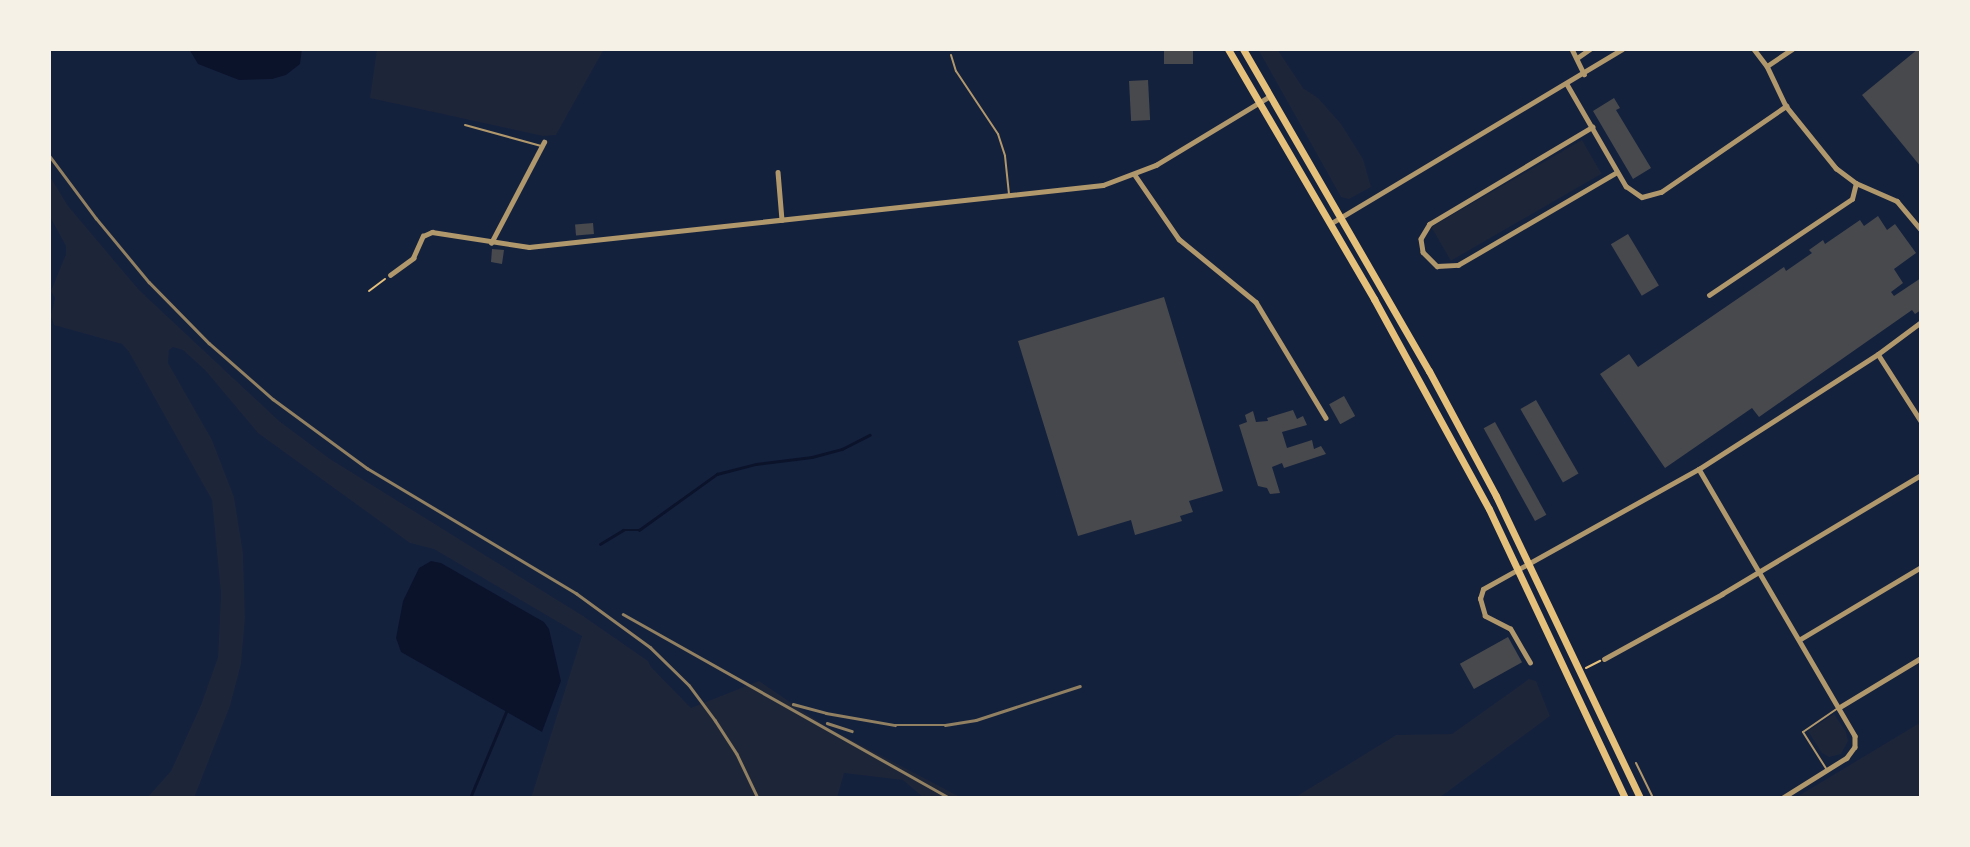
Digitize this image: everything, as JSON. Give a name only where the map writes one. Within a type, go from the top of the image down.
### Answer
[{"type":"main road","points":[[1228,49],[1417,375],[1518,569],[1625,798]]},
{"type":"main road","points":[[1245,52],[1429,371],[1528,563],[1640,798]]},
{"type":"street","points":[[1572,49],[1584,74]]},
{"type":"street","points":[[1577,58],[1590,49]]},
{"type":"street","points":[[1330,224],[1622,49]]},
{"type":"street","points":[[1754,49],[1768,66],[1787,106],[1836,168],[1856,183],[1897,201],[1921,230]]},
{"type":"street","points":[[1768,66],[1792,49]]},
{"type":"street","points":[[1567,84],[1617,172],[1633,192],[1652,197],[1787,106]]},
{"type":"street","points":[[390,275],[413,258],[427,233],[529,247],[1080,189],[1135,175],[1270,96]]},
{"type":"street","points":[[1593,127],[1430,224],[1421,239],[1423,252],[1437,266],[1458,265],[1617,172]]},
{"type":"street","points":[[491,243],[543,144]]},
{"type":"street","points":[[778,172],[782,220]]},
{"type":"street","points":[[1135,175],[1192,253],[1242,288],[1256,302],[1326,418]]},
{"type":"street","points":[[1709,295],[1852,199],[1856,183]]},
{"type":"street","points":[[1530,663],[1510,629],[1485,616],[1480,599],[1483,589],[1699,469],[1878,354],[1921,322]]},
{"type":"street","points":[[1878,354],[1921,421]]},
{"type":"street","points":[[1699,469],[1757,573],[1855,736],[1853,753],[1783,798]]},
{"type":"street","points":[[1604,659],[1757,573],[1921,475]]},
{"type":"street","points":[[1799,640],[1921,567]]},
{"type":"street","points":[[1840,707],[1921,658]]},
{"type":"lane","points":[[951,55],[956,71],[998,134],[1005,156],[1009,196]]},
{"type":"lane","points":[[465,125],[543,144]]},
{"type":"lane","points":[[1828,770],[1802,732],[1840,707]]},
{"type":"lane","points":[[1636,763],[1653,798]]},
{"type":"path","points":[[369,290],[390,275]]},
{"type":"path","points":[[1580,671],[1604,659]]},
{"type":"shaded area","points":[[189,49],[302,49],[300,64],[286,75],[272,79],[239,80],[198,64]]},
{"type":"shaded area","points":[[377,49],[604,49],[556,135],[543,136],[370,98]]},
{"type":"shaded area","points":[[1258,49],[1277,49],[1303,88],[1318,98],[1341,124],[1363,159],[1371,187],[1349,199],[1341,197]]},
{"type":"shaded area","points":[[1582,140],[1602,174],[1451,261],[1431,227]]},
{"type":"shaded area","points":[[49,175],[68,206],[139,290],[279,421],[330,459],[583,616],[648,661],[691,708],[759,681],[828,728],[962,798],[924,798],[903,780],[844,773],[837,798],[531,798],[582,636],[434,549],[410,543],[258,433],[205,370],[183,350],[173,347],[169,350],[168,363],[212,440],[234,497],[243,553],[245,618],[241,664],[230,706],[194,798],[147,798],[171,771],[201,705],[218,657],[221,594],[212,500],[122,344],[54,325],[51,316],[55,298],[51,291],[66,254],[66,246],[49,215]]},
{"type":"shaded area","points":[[431,561],[441,563],[544,622],[549,629],[561,681],[542,732],[401,652],[396,638],[403,601],[419,568]]},
{"type":"shaded area","points":[[1529,679],[1536,681],[1550,716],[1439,798],[1294,798],[1396,735],[1452,734]]},
{"type":"shaded area","points":[[1834,714],[1846,732],[1848,741],[1841,754],[1829,757],[1822,753],[1808,731]]},
{"type":"shaded area","points":[[1918,724],[1921,727],[1921,798],[1795,798]]},
{"type":"building","points":[[1164,49],[1193,49],[1193,64],[1164,64]]},
{"type":"building","points":[[1921,49],[1921,167],[1862,95]]},
{"type":"building","points":[[1148,80],[1150,120],[1131,121],[1129,81]]},
{"type":"building","points":[[1614,98],[1620,108],[1616,110],[1651,168],[1633,179],[1593,111]]},
{"type":"building","points":[[1878,216],[1887,230],[1895,224],[1916,253],[1894,269],[1903,283],[1891,292],[1894,296],[1921,278],[1921,310],[1915,314],[1912,310],[1759,417],[1752,408],[1665,468],[1600,374],[1629,354],[1638,367],[1784,267],[1786,271],[1812,253],[1809,250],[1823,240],[1825,244],[1860,220],[1864,226]]},
{"type":"building","points":[[593,223],[594,234],[576,236],[575,225]]},
{"type":"building","points":[[1628,234],[1659,285],[1642,296],[1611,244]]},
{"type":"building","points":[[492,249],[504,250],[502,264],[491,262]]},
{"type":"building","points":[[1164,297],[1223,491],[1189,501],[1193,512],[1180,516],[1182,521],[1135,535],[1131,520],[1078,536],[1018,341]]},
{"type":"building","points":[[1344,396],[1355,416],[1340,424],[1329,404]]},
{"type":"building","points":[[1536,400],[1578,474],[1563,483],[1520,409]]},
{"type":"building","points":[[1293,410],[1297,419],[1303,416],[1307,425],[1282,432],[1287,448],[1312,440],[1314,449],[1321,446],[1326,454],[1284,468],[1282,463],[1272,467],[1280,493],[1270,494],[1267,488],[1258,486],[1239,425],[1247,422],[1245,415],[1253,411],[1256,422],[1268,421],[1267,418]]},
{"type":"building","points":[[1495,422],[1546,515],[1535,521],[1484,428]]},
{"type":"building","points":[[1508,637],[1522,662],[1474,689],[1460,664]]},
{"type":"waterway","points":[[600,544],[623,530],[639,530],[717,474],[756,464],[812,457],[842,449],[870,435]]},
{"type":"waterway","points":[[470,798],[506,712]]},
{"type":"railway","points":[[49,155],[149,282],[209,343],[273,399],[367,468],[576,593],[650,647],[689,685],[715,720],[737,754],[758,798]]},
{"type":"railway","points":[[623,614],[949,798]]},
{"type":"railway","points":[[793,704],[826,713],[895,725],[945,725],[976,720],[1080,686]]},
{"type":"railway","points":[[827,723],[852,731]]}]
